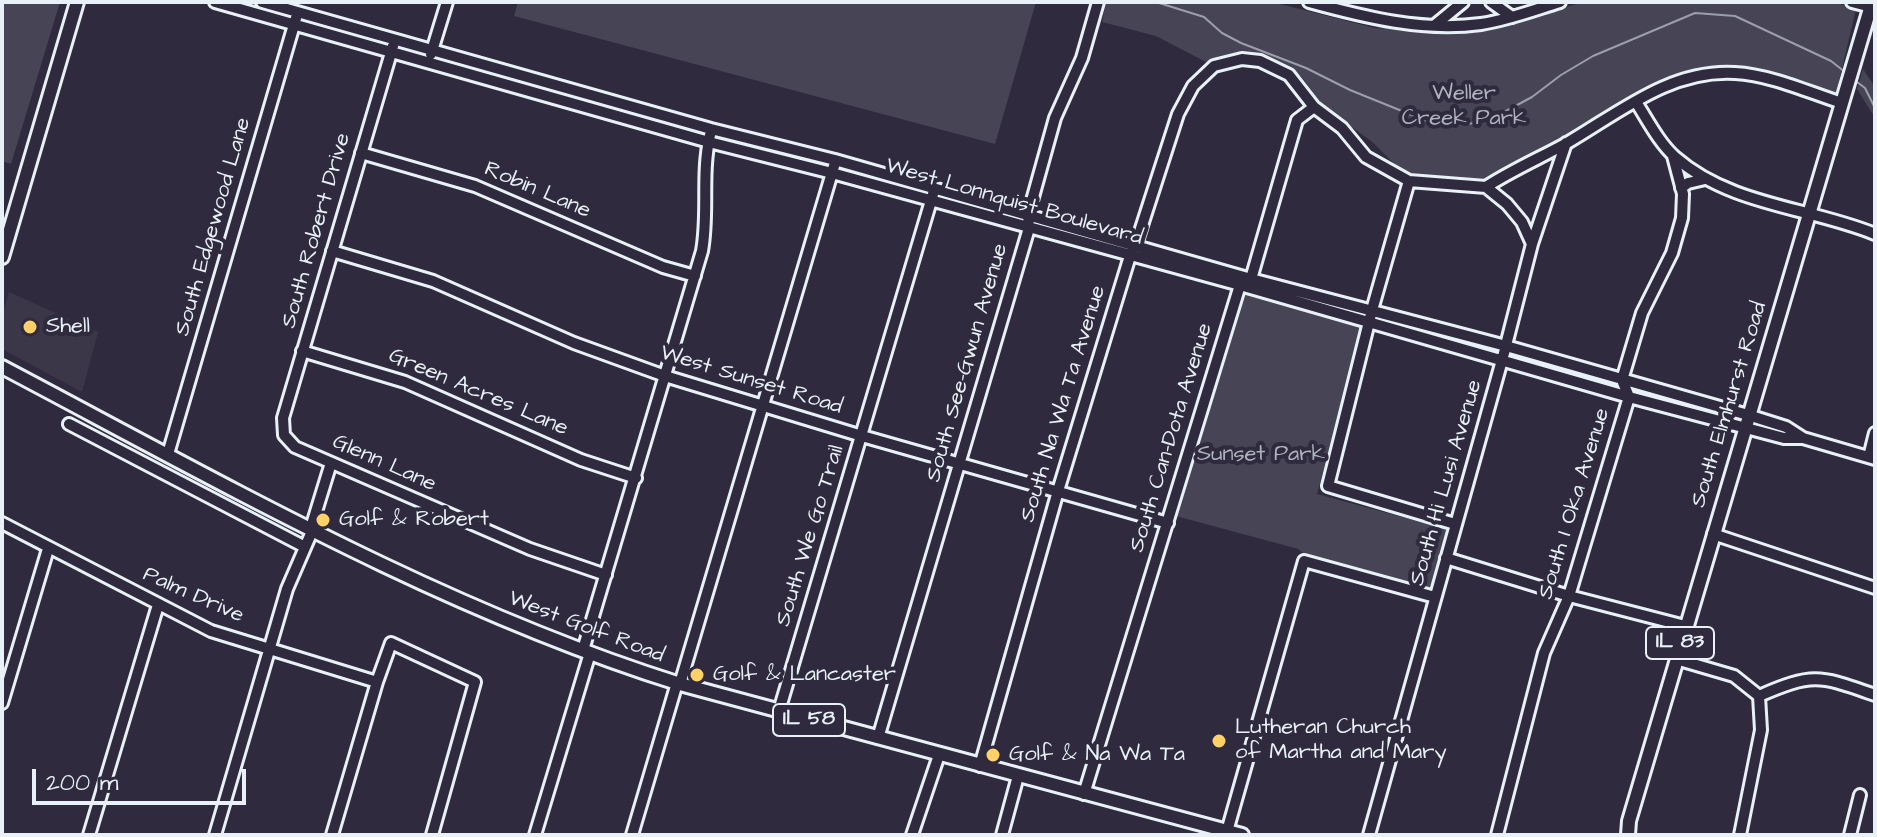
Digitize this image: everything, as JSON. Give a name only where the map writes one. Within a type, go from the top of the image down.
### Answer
[{"type":"main road","points":[[2,257],[77,2]]},
{"type":"main road","name":"South Elmhurst Road","points":[[1628,835],[1629,821],[1685,626],[1872,6]]},
{"type":"main road","name":"West Golf Road","points":[[2,367],[312,529],[465,603],[586,652],[678,684],[1242,835]]},
{"type":"main road","name":"South Elmhurst Road","points":[[1619,835],[1629,821]]},
{"type":"street","name":"West Lonnquist Boulevard","points":[[217,2],[709,142],[1240,285],[1744,429],[1784,438],[1803,438],[1872,458]]},
{"type":"street","name":"West Lonnquist Boulevard","points":[[262,2],[711,129],[835,160],[1136,244],[1251,279],[1506,346],[1748,415],[1786,427],[1803,438]]},
{"type":"street","points":[[429,61],[447,2]]},
{"type":"street","name":"South See-Gwun Avenue","points":[[878,738],[1029,228],[1028,215],[1055,118],[1082,58],[1098,2]]},
{"type":"street","points":[[1309,2],[1334,5],[1398,23],[1435,25],[1481,24],[1560,2]]},
{"type":"street","points":[[1435,25],[1463,2]]},
{"type":"street","points":[[1491,2],[1512,17]]},
{"type":"street","points":[[1852,2],[1872,6]]},
{"type":"street","name":"South Edgewood Lane","points":[[168,454],[297,12]]},
{"type":"street","name":"South Robert Drive","points":[[284,435],[283,418],[396,39]]},
{"type":"street","name":"South Na Wa Ta Avenue","points":[[980,766],[1058,491],[1130,256],[1178,114],[1193,86],[1214,66],[1242,59],[1284,71],[1297,82],[1314,107]]},
{"type":"street","points":[[1240,285],[1251,279],[1297,120],[1314,107],[1342,128],[1366,157],[1409,181],[1486,187],[1685,77],[1722,73],[1761,77],[1843,97]]},
{"type":"street","points":[[1636,102],[1673,156],[1705,179],[1735,193],[1875,234]]},
{"type":"street","points":[[535,835],[606,575],[695,276],[705,235],[704,177],[711,129]]},
{"type":"street","name":"South Hi Lusi Avenue","points":[[1369,835],[1532,244],[1566,143]]},
{"type":"street","name":"Robin Lane","points":[[361,153],[475,186],[663,267],[695,276]]},
{"type":"street","points":[[1622,380],[1642,313],[1679,234],[1681,188],[1673,156]]},
{"type":"street","points":[[632,835],[835,160]]},
{"type":"street","points":[[1681,188],[1705,179]]},
{"type":"street","points":[[1409,181],[1372,310],[1328,486],[1455,524]]},
{"type":"street","points":[[1486,187],[1507,204],[1522,222],[1532,244]]},
{"type":"street","name":"South We Go Trail","points":[[779,711],[935,188]]},
{"type":"street","name":"West Sunset Road","points":[[332,251],[433,281],[585,347],[665,376],[1168,523]]},
{"type":"street","name":"South Can-Dota Avenue","points":[[1084,794],[1240,285]]},
{"type":"street","name":"Green Acres Lane","points":[[302,351],[405,382],[581,460],[636,478]]},
{"type":"street","name":"South I Oka Avenue","points":[[1497,835],[1544,653],[1569,596],[1629,397],[1622,380]]},
{"type":"street","points":[[69,424],[305,547]]},
{"type":"street","points":[[1872,458],[1875,433]]},
{"type":"street","name":"Glenn Lane","points":[[284,435],[295,447],[331,463],[521,545],[606,575]]},
{"type":"street","points":[[215,835],[287,589],[312,529],[331,463]]},
{"type":"street","name":"Palm Drive","points":[[2,523],[211,631],[377,682]]},
{"type":"street","points":[[1713,534],[1875,588]]},
{"type":"street","points":[[2,703],[48,549]]},
{"type":"street","points":[[1446,558],[1569,596],[1685,626]]},
{"type":"street","points":[[1227,833],[1304,561],[1435,597]]},
{"type":"street","points":[[89,835],[158,605]]},
{"type":"street","points":[[332,835],[391,643],[475,682],[432,835]]},
{"type":"street","points":[[1676,659],[1734,676],[1759,696],[1761,730],[1740,835]]},
{"type":"street","points":[[1759,696],[1788,683],[1810,678],[1832,680],[1875,695]]},
{"type":"street","points":[[912,835],[939,755]]},
{"type":"street","points":[[1002,835],[1018,776]]},
{"type":"street","points":[[1850,835],[1860,795]]},
{"type":"shaded area","points":[[9,292],[98,332],[82,392],[2,349],[2,316]]},
{"type":"green space","points":[[2,2],[60,2],[11,164],[2,161]]},
{"type":"green space","points":[[518,2],[1036,2],[995,144],[514,16]]},
{"type":"green space","name":"Weller Creek Park","points":[[1106,2],[1272,2],[1375,28],[1452,33],[1496,28],[1583,2],[1835,2],[1856,9],[1836,94],[1770,74],[1728,68],[1688,71],[1622,104],[1489,179],[1459,182],[1428,178],[1399,167],[1371,141],[1326,108],[1303,79],[1281,63],[1245,55],[1206,62],[1156,36],[1102,22]]},
{"type":"green space","points":[[1863,69],[1875,87],[1875,118],[1857,89]]},
{"type":"green space","name":"Sunset Park","points":[[1244,291],[1360,324],[1362,330],[1317,494],[1447,529],[1449,535],[1434,587],[1426,591],[1308,557],[1298,549],[1176,516]]},
{"type":"waterway","points":[[1156,2],[1204,17],[1222,33],[1241,43],[1439,126],[1476,123],[1506,111],[1593,56],[1695,13],[1735,16],[1831,61],[1845,72]]},
{"type":"waterway","points":[[1853,79],[1865,88],[1875,108]]},
{"type":"place","name":"Shell","points":[[30,327]]},
{"type":"place","name":"Golf & Robert","points":[[323,520]]},
{"type":"place","name":"Golf & Lancaster","points":[[697,675]]},
{"type":"place","name":"Lutheran Church of Martha and Mary","points":[[1219,741]]},
{"type":"place","name":"Golf & Na Wa Ta","points":[[993,755]]}]
